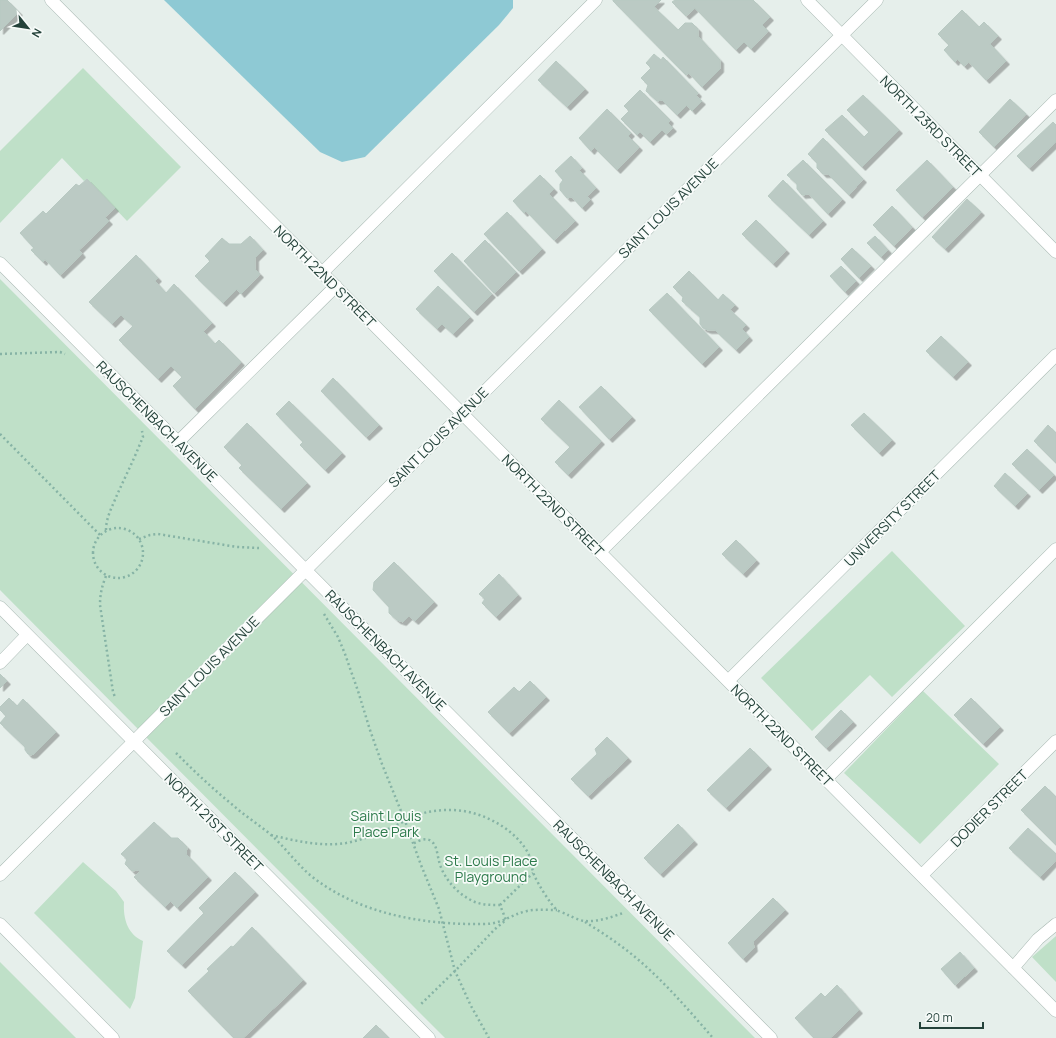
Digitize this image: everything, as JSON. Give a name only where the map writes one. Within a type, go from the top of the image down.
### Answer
[{"type":"street","name":"NORTH 22ND STREET","points":[[51,0],[1056,1010]]},
{"type":"street","points":[[322,273],[596,0]]},
{"type":"street","name":"NORTH 23RD STREET","points":[[807,0],[1056,252]]},
{"type":"street","name":"SAINT LOUIS AVENUE","points":[[0,875],[877,0]]},
{"type":"street","points":[[600,552],[1056,100]]},
{"type":"street","name":"RAUSCHENBACH AVENUE","points":[[0,263],[771,1038]]},
{"type":"street","points":[[178,442],[336,286]]},
{"type":"street","name":"UNIVERSITY STREET","points":[[728,681],[1056,355]]},
{"type":"street","points":[[826,779],[1056,549]]},
{"type":"street","name":"NORTH 21ST STREET","points":[[0,607],[429,1038]]},
{"type":"street","points":[[0,662],[28,635]]},
{"type":"street","name":"DODIER STREET","points":[[922,875],[1056,741]]},
{"type":"street","points":[[0,924],[113,1038]]},
{"type":"street","points":[[1013,968],[1038,939],[1056,924]]},
{"type":"path","points":[[0,354],[60,352],[70,357]]},
{"type":"path","points":[[106,530],[108,515],[143,437],[143,431],[140,428]]},
{"type":"path","points":[[0,434],[100,535]]},
{"type":"path","points":[[121,528],[129,530],[139,539],[143,548],[141,564],[136,571],[129,576],[113,578],[106,576],[99,571],[95,565],[92,557],[92,549],[100,535],[106,530],[121,528]]},
{"type":"path","points":[[139,539],[158,534],[237,547],[257,547],[263,549]]},
{"type":"path","points":[[106,576],[102,585],[100,605],[113,692],[115,698],[119,702]]},
{"type":"path","points":[[320,609],[330,622],[346,654],[382,764],[439,909],[455,971],[471,1006],[489,1038]]},
{"type":"path","points":[[176,753],[234,806],[271,835],[310,874],[340,895],[372,909],[391,914],[443,922],[484,924],[506,920]]},
{"type":"path","points":[[271,835],[291,840],[329,845],[346,843],[365,838],[427,812],[458,810],[476,814],[491,820],[515,836],[528,852],[533,873],[543,891],[557,910]]},
{"type":"path","points":[[414,843],[426,839],[430,840],[434,844],[442,871],[449,881],[457,890],[474,901],[483,904],[491,906],[500,905],[533,873]]},
{"type":"path","points":[[500,905],[506,920]]},
{"type":"path","points":[[416,1009],[495,929],[506,920],[528,910],[557,910],[584,921],[626,949],[682,1003],[713,1038]]},
{"type":"path","points":[[584,921],[604,919],[628,911]]},
{"type":"green space","points":[[83,68],[181,167],[127,221],[87,179],[84,181],[62,158],[0,223],[0,151]]},
{"type":"green space","name":"Saint Louis Place Park","points":[[0,279],[755,1038],[445,1038],[416,1009],[0,590]]},
{"type":"green space","points":[[892,551],[965,626],[892,697],[870,675],[812,731],[761,678]]},
{"type":"green space","points":[[923,691],[999,764],[920,844],[844,773]]},
{"type":"green space","points":[[83,862],[116,891],[124,902],[124,914],[127,925],[133,934],[143,941],[135,998],[130,1009],[34,913]]},
{"type":"green space","points":[[1056,936],[1056,982],[1032,957]]},
{"type":"green space","points":[[0,962],[76,1038],[0,1038]]},
{"type":"water","points":[[164,0],[513,0],[513,8],[499,25],[365,157],[342,162],[320,152]]},
{"type":"building","points":[[0,0],[7,0],[19,12],[0,31]]},
{"type":"building","points":[[613,0],[661,0],[654,7],[678,30],[685,23],[692,23],[698,29],[698,36],[720,60],[720,69],[702,87],[689,73],[686,75]]},
{"type":"building","points":[[675,0],[753,0],[770,17],[762,25],[768,31],[751,49],[744,42],[736,50],[695,8],[686,16],[672,2]]},
{"type":"building","points":[[962,10],[979,27],[984,22],[998,36],[990,44],[1006,61],[986,80],[969,62],[964,66],[957,59],[955,62],[944,50],[949,45],[938,34]]},
{"type":"building","points":[[654,54],[661,60],[663,57],[698,93],[696,96],[702,101],[692,111],[687,105],[677,115],[662,100],[657,101],[646,91],[648,85],[641,78],[651,68],[646,63]]},
{"type":"building","points":[[556,61],[585,89],[567,107],[538,80]]},
{"type":"building","points":[[640,90],[670,120],[668,123],[673,128],[666,134],[662,130],[650,142],[640,132],[637,135],[621,119],[629,111],[624,106]]},
{"type":"building","points":[[863,95],[899,130],[862,167],[825,130],[842,115],[864,137],[869,132],[847,110]]},
{"type":"building","points":[[1010,99],[1026,114],[994,147],[979,132]]},
{"type":"building","points":[[607,109],[631,133],[628,136],[639,147],[617,170],[594,147],[591,151],[579,138]]},
{"type":"building","points":[[1053,122],[1056,125],[1056,142],[1029,168],[1017,156]]},
{"type":"building","points":[[823,138],[863,179],[849,195],[828,174],[823,174],[817,168],[817,163],[808,154]]},
{"type":"building","points":[[571,156],[582,168],[579,170],[596,188],[587,196],[590,200],[582,208],[572,197],[567,198],[560,190],[560,184],[563,180],[555,171]]},
{"type":"building","points":[[803,160],[842,199],[828,214],[809,194],[802,195],[797,189],[797,184],[787,175]]},
{"type":"building","points":[[927,160],[953,187],[922,217],[896,190]]},
{"type":"building","points":[[540,175],[554,189],[549,194],[575,221],[554,240],[526,211],[524,213],[513,201]]},
{"type":"building","points":[[87,179],[115,208],[105,217],[109,221],[79,250],[82,254],[60,275],[45,259],[43,262],[31,250],[34,248],[20,233],[43,211],[46,214],[76,184],[79,186]]},
{"type":"building","points":[[783,180],[823,221],[809,235],[768,196]]},
{"type":"building","points":[[967,199],[981,212],[945,249],[932,237]]},
{"type":"building","points":[[892,206],[912,227],[894,246],[873,225]]},
{"type":"building","points":[[507,212],[542,249],[519,271],[484,234]]},
{"type":"building","points":[[756,220],[786,250],[773,264],[742,234]]},
{"type":"building","points":[[250,236],[263,250],[255,258],[255,269],[260,274],[241,294],[237,289],[223,303],[195,276],[210,261],[205,256],[222,238],[229,244],[241,244]]},
{"type":"building","points":[[875,236],[888,250],[881,257],[867,243]]},
{"type":"building","points":[[485,240],[516,272],[494,293],[464,261]]},
{"type":"building","points":[[852,248],[871,266],[859,278],[841,259]]},
{"type":"building","points":[[452,253],[492,294],[474,312],[434,271]]},
{"type":"building","points":[[136,255],[158,278],[155,281],[166,293],[174,284],[212,323],[203,331],[215,344],[219,340],[241,362],[195,409],[173,386],[182,377],[171,366],[158,379],[119,340],[133,326],[121,315],[112,324],[89,302]]},
{"type":"building","points":[[841,266],[856,281],[845,292],[830,276]]},
{"type":"building","points":[[689,271],[718,300],[723,294],[735,305],[730,310],[746,325],[742,329],[749,337],[736,350],[715,330],[703,328],[700,324],[700,317],[682,301],[683,297],[673,287]]},
{"type":"building","points":[[438,286],[470,317],[453,334],[442,324],[437,329],[416,309]]},
{"type":"building","points":[[667,293],[719,347],[702,364],[649,310]]},
{"type":"building","points":[[941,336],[968,362],[953,377],[926,351]]},
{"type":"building","points":[[333,378],[379,425],[366,437],[321,391]]},
{"type":"building","points":[[601,386],[632,417],[609,439],[579,407]]},
{"type":"building","points":[[559,400],[601,441],[568,475],[555,462],[570,447],[541,419]]},
{"type":"building","points":[[289,401],[342,453],[325,470],[300,445],[303,442],[276,414]]},
{"type":"building","points":[[864,413],[892,440],[879,453],[851,425]]},
{"type":"building","points":[[247,423],[307,483],[281,509],[239,468],[242,465],[224,447]]},
{"type":"building","points":[[1048,425],[1056,433],[1056,463],[1034,441]]},
{"type":"building","points":[[1027,449],[1054,475],[1039,490],[1012,464]]},
{"type":"building","points":[[1005,473],[1027,493],[1015,506],[994,486]]},
{"type":"building","points":[[736,540],[756,560],[743,574],[722,554]]},
{"type":"building","points":[[394,562],[434,602],[415,621],[409,616],[403,622],[397,620],[389,613],[389,607],[373,590],[374,582]]},
{"type":"building","points":[[499,574],[518,595],[496,617],[482,603],[485,599],[479,594]]},
{"type":"building","points":[[0,674],[7,681],[0,688]]},
{"type":"building","points":[[530,681],[546,697],[509,733],[488,712],[514,687],[519,692]]},
{"type":"building","points":[[9,698],[17,706],[23,699],[56,732],[34,754],[28,754],[25,747],[0,723],[6,716],[0,710],[0,707]]},
{"type":"building","points":[[971,698],[1000,727],[983,744],[954,715]]},
{"type":"building","points":[[841,710],[853,722],[826,748],[815,737]]},
{"type":"building","points":[[607,737],[628,758],[588,796],[571,779],[597,754],[595,749]]},
{"type":"building","points":[[750,748],[768,766],[726,808],[707,790]]},
{"type":"building","points":[[1045,786],[1056,797],[1056,845],[1021,810]]},
{"type":"building","points":[[154,822],[171,838],[178,838],[187,847],[186,854],[208,877],[177,908],[171,901],[165,907],[134,877],[140,872],[138,870],[132,871],[125,864],[127,859],[121,854]]},
{"type":"building","points":[[678,824],[694,841],[660,874],[644,858]]},
{"type":"building","points":[[1028,828],[1056,854],[1056,860],[1040,877],[1009,848]]},
{"type":"building","points":[[235,872],[255,892],[182,965],[167,951],[204,913],[199,908]]},
{"type":"building","points":[[773,898],[785,910],[753,942],[754,948],[743,959],[728,943]]},
{"type":"building","points":[[252,927],[303,980],[243,1038],[234,1038],[188,991],[209,971],[207,969],[231,946],[233,947]]},
{"type":"building","points":[[960,952],[974,968],[955,985],[941,969]]},
{"type":"building","points":[[837,985],[859,1010],[830,1038],[814,1038],[795,1018],[821,993],[825,997]]},
{"type":"building","points":[[376,1025],[389,1038],[363,1038]]},
{"type":"park label","name":"St. Louis Place Playground","points":[[491,868]]}]
